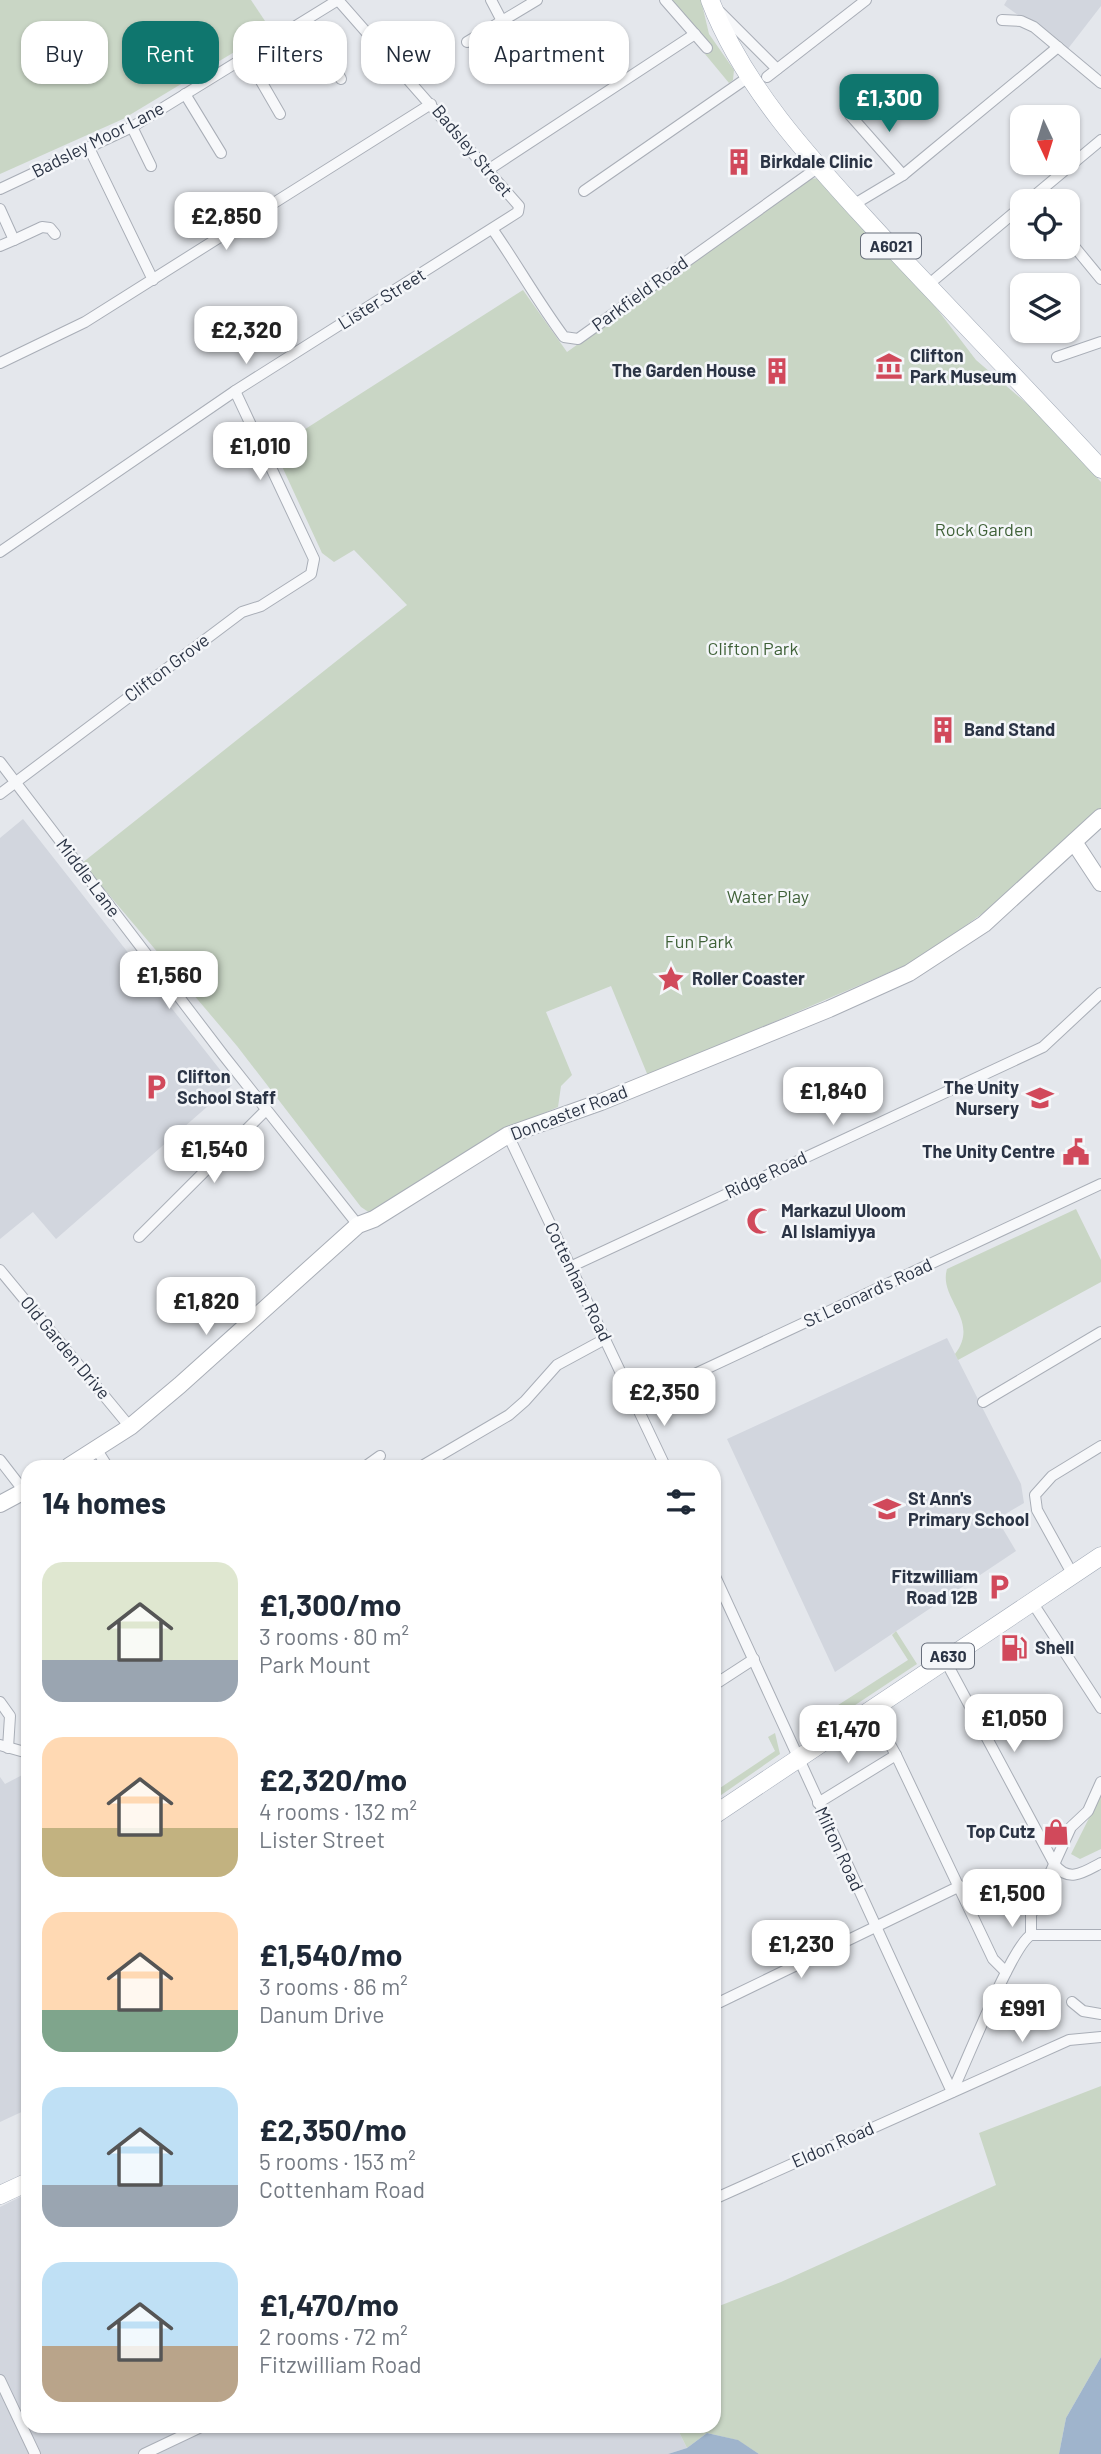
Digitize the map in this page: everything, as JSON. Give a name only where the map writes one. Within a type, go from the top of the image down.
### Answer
[{"type":"main road","name":"A6021","points":[[711,3],[820,166],[853,205],[1101,469]]},
{"type":"main road","name":"A630","points":[[721,1810],[944,1658],[1101,1556]]},
{"type":"main road","points":[[0,2196],[21,2186]]},
{"type":"street","name":"Badsley Moor Lane","points":[[307,20],[338,0]]},
{"type":"street","name":"Badsley Street","points":[[338,0],[520,209]]},
{"type":"street","points":[[491,1],[502,21],[537,0]]},
{"type":"street","points":[[665,0],[707,48]]},
{"type":"street","points":[[584,191],[759,77],[777,69],[866,0]]},
{"type":"street","points":[[711,3],[777,69]]},
{"type":"street","points":[[1002,20],[1021,21],[1100,80]]},
{"type":"street","points":[[488,170],[695,34]]},
{"type":"street","points":[[853,205],[903,174],[1058,47]]},
{"type":"street","name":"Badsley Moor Lane","points":[[0,189],[132,127],[233,65]]},
{"type":"street","points":[[263,84],[280,114]]},
{"type":"street","points":[[185,94],[221,153]]},
{"type":"street","points":[[0,363],[85,322],[431,104]]},
{"type":"street","points":[[850,115],[903,174]]},
{"type":"street","points":[[132,127],[151,166]]},
{"type":"street","points":[[1045,189],[1101,140]]},
{"type":"street","points":[[89,148],[153,280]]},
{"type":"street","name":"Parkfield Road","points":[[493,230],[528,280],[533,295],[564,337],[578,339],[820,166]]},
{"type":"street","points":[[0,209],[13,240]]},
{"type":"street","name":"Lister Street","points":[[0,552],[234,391],[493,230],[520,209]]},
{"type":"street","points":[[928,285],[1010,216]]},
{"type":"street","points":[[0,246],[42,227],[50,228],[55,234]]},
{"type":"street","points":[[1080,254],[1101,279]]},
{"type":"street","points":[[1057,356],[1101,342]]},
{"type":"street","name":"Clifton Grove","points":[[15,781],[242,612],[261,606],[311,575],[314,559],[234,391]]},
{"type":"street","name":"Middle Lane","points":[[0,762],[266,1110],[358,1225]]},
{"type":"street","points":[[0,794],[15,781]]},
{"type":"street","name":"Doncaster Road","points":[[80,1460],[130,1427],[358,1225],[374,1219],[508,1135],[804,1020],[909,973],[984,924],[1101,817]]},
{"type":"street","points":[[1074,842],[1101,883]]},
{"type":"street","name":"Ridge Road","points":[[570,1267],[1043,1047],[1101,993]]},
{"type":"street","points":[[139,1237],[266,1110]]},
{"type":"street","name":"Cottenham Road","points":[[508,1135],[635,1402],[659,1460]]},
{"type":"street","name":"St Leonard's Road","points":[[635,1402],[1101,1184]]},
{"type":"street","name":"Old Garden Drive","points":[[0,1269],[130,1427]]},
{"type":"street","points":[[983,1402],[1101,1332]]},
{"type":"street","points":[[432,1460],[509,1415],[557,1365],[605,1339]]},
{"type":"street","points":[[1073,1576],[1037,1510],[1035,1495],[1052,1476],[1101,1446]]},
{"type":"street","points":[[97,1450],[103,1460]]},
{"type":"street","points":[[374,1460],[380,1456]]},
{"type":"street","points":[[0,1460],[21,1484]]},
{"type":"street","points":[[0,1504],[21,1493]]},
{"type":"street","points":[[721,1589],[798,1758]]},
{"type":"street","points":[[1032,1602],[1101,1709]]},
{"type":"street","points":[[944,1658],[1055,1865],[1064,1874],[1073,1875],[1101,1863]]},
{"type":"street","points":[[721,1680],[754,1659]]},
{"type":"street","points":[[0,1702],[10,1716],[4,1746],[21,1751]]},
{"type":"street","points":[[870,1709],[896,1755],[993,1959],[1006,1972]]},
{"type":"street","points":[[818,1803],[896,1755]]},
{"type":"street","name":"Milton Road","points":[[798,1758],[952,2092]]},
{"type":"street","points":[[1031,1935],[1031,1915],[1071,1827],[1088,1811],[1101,1782]]},
{"type":"street","points":[[721,2002],[960,1886]]},
{"type":"street","points":[[952,2092],[1023,1940],[1031,1935],[1101,1935]]},
{"type":"street","points":[[1072,2002],[1083,2011],[1101,2014]]},
{"type":"street","name":"Eldon Road","points":[[721,2196],[1069,2040],[1101,2037]]},
{"type":"street","points":[[0,2380],[21,2424]]},
{"type":"street","points":[[25,2433],[35,2454]]},
{"type":"street","points":[[144,2454],[188,2433]]},
{"type":"shaded area","points":[[1007,0],[1101,0],[1101,6],[1067,50],[1004,5]]},
{"type":"shaded area","points":[[23,819],[232,1085],[56,1239],[33,1212],[0,1239],[0,838]]},
{"type":"shaded area","name":"St Ann's Primary School","points":[[947,1338],[1021,1484],[1024,1503],[997,1519],[1016,1551],[835,1672],[727,1439]]},
{"type":"shaded area","points":[[21,1776],[21,2112],[0,2122],[0,1777],[5,1784]]},
{"type":"shaded area","points":[[21,2196],[21,2433],[680,2433],[687,2448],[668,2454],[0,2454],[0,2207]]},
{"type":"green space","points":[[0,0],[251,0],[265,21],[233,21],[233,53],[219,61],[219,21],[122,21],[122,84],[181,84],[123,119],[0,174]]},
{"type":"green space","points":[[672,0],[701,0],[709,34],[734,70],[733,80],[729,83],[705,54],[712,46]]},
{"type":"green space","name":"Clifton Park","points":[[819,178],[921,288],[976,360],[1031,407],[1101,482],[1101,810],[1012,892],[918,960],[648,1076],[611,986],[546,1012],[572,1075],[561,1086],[558,1107],[512,1127],[373,1215],[361,1207],[237,1046],[82,863],[407,605],[354,550],[334,562],[322,553],[274,449],[523,290],[567,352],[809,179]]},
{"type":"green space","points":[[1076,1209],[1101,1260],[1101,1282],[958,1360],[955,1354],[962,1342],[962,1320],[948,1290],[947,1269]]},
{"type":"green space","points":[[896,1631],[917,1664],[816,1731],[801,1729],[908,1660],[892,1635]]},
{"type":"green space","points":[[775,1733],[780,1754],[721,1795],[721,1787],[775,1751],[768,1737]]},
{"type":"green space","points":[[1101,1794],[1101,1849],[1080,1859],[1071,1854]]},
{"type":"green space","points":[[1101,2086],[1101,2357],[1066,2418],[1059,2454],[759,2454],[737,2440],[707,2433],[721,2433],[721,2305],[781,2282],[996,2185],[979,2133]]},
{"type":"green space","points":[[680,2433],[707,2433],[687,2448]]},
{"type":"water","points":[[1101,2357],[1101,2454],[1059,2454],[1066,2418]]},
{"type":"water","points":[[707,2433],[738,2440],[759,2454],[668,2454],[687,2448]]},
{"type":"place","name":"Birkdale Clinic","points":[[739,162]]},
{"type":"place","name":"Clifton Park Museum","points":[[889,366]]},
{"type":"place","name":"The Garden House","points":[[777,371]]},
{"type":"place","name":"Band Stand","points":[[943,730]]},
{"type":"place","name":"Roller Coaster","points":[[671,979]]},
{"type":"place","name":"Clifton School Staff","points":[[156,1087]]},
{"type":"place","name":"The Unity Nursery","points":[[1040,1098]]},
{"type":"place","name":"The Unity Centre","points":[[1076,1152]]},
{"type":"place","name":"Markazul Uloom Al Islamiyya","points":[[760,1221]]},
{"type":"place","name":"St Ann's Primary School","points":[[887,1509]]},
{"type":"place","name":"Fitzwilliam Road 12B","points":[[999,1587]]},
{"type":"place","name":"Shell","points":[[1014,1648]]},
{"type":"place","name":"Top Cutz","points":[[1056,1832]]},
{"type":"park label","name":"Rock Garden","points":[[984,530]]},
{"type":"park label","name":"Water Play","points":[[768,897]]},
{"type":"park label","name":"Fun Park","points":[[699,942]]}]
